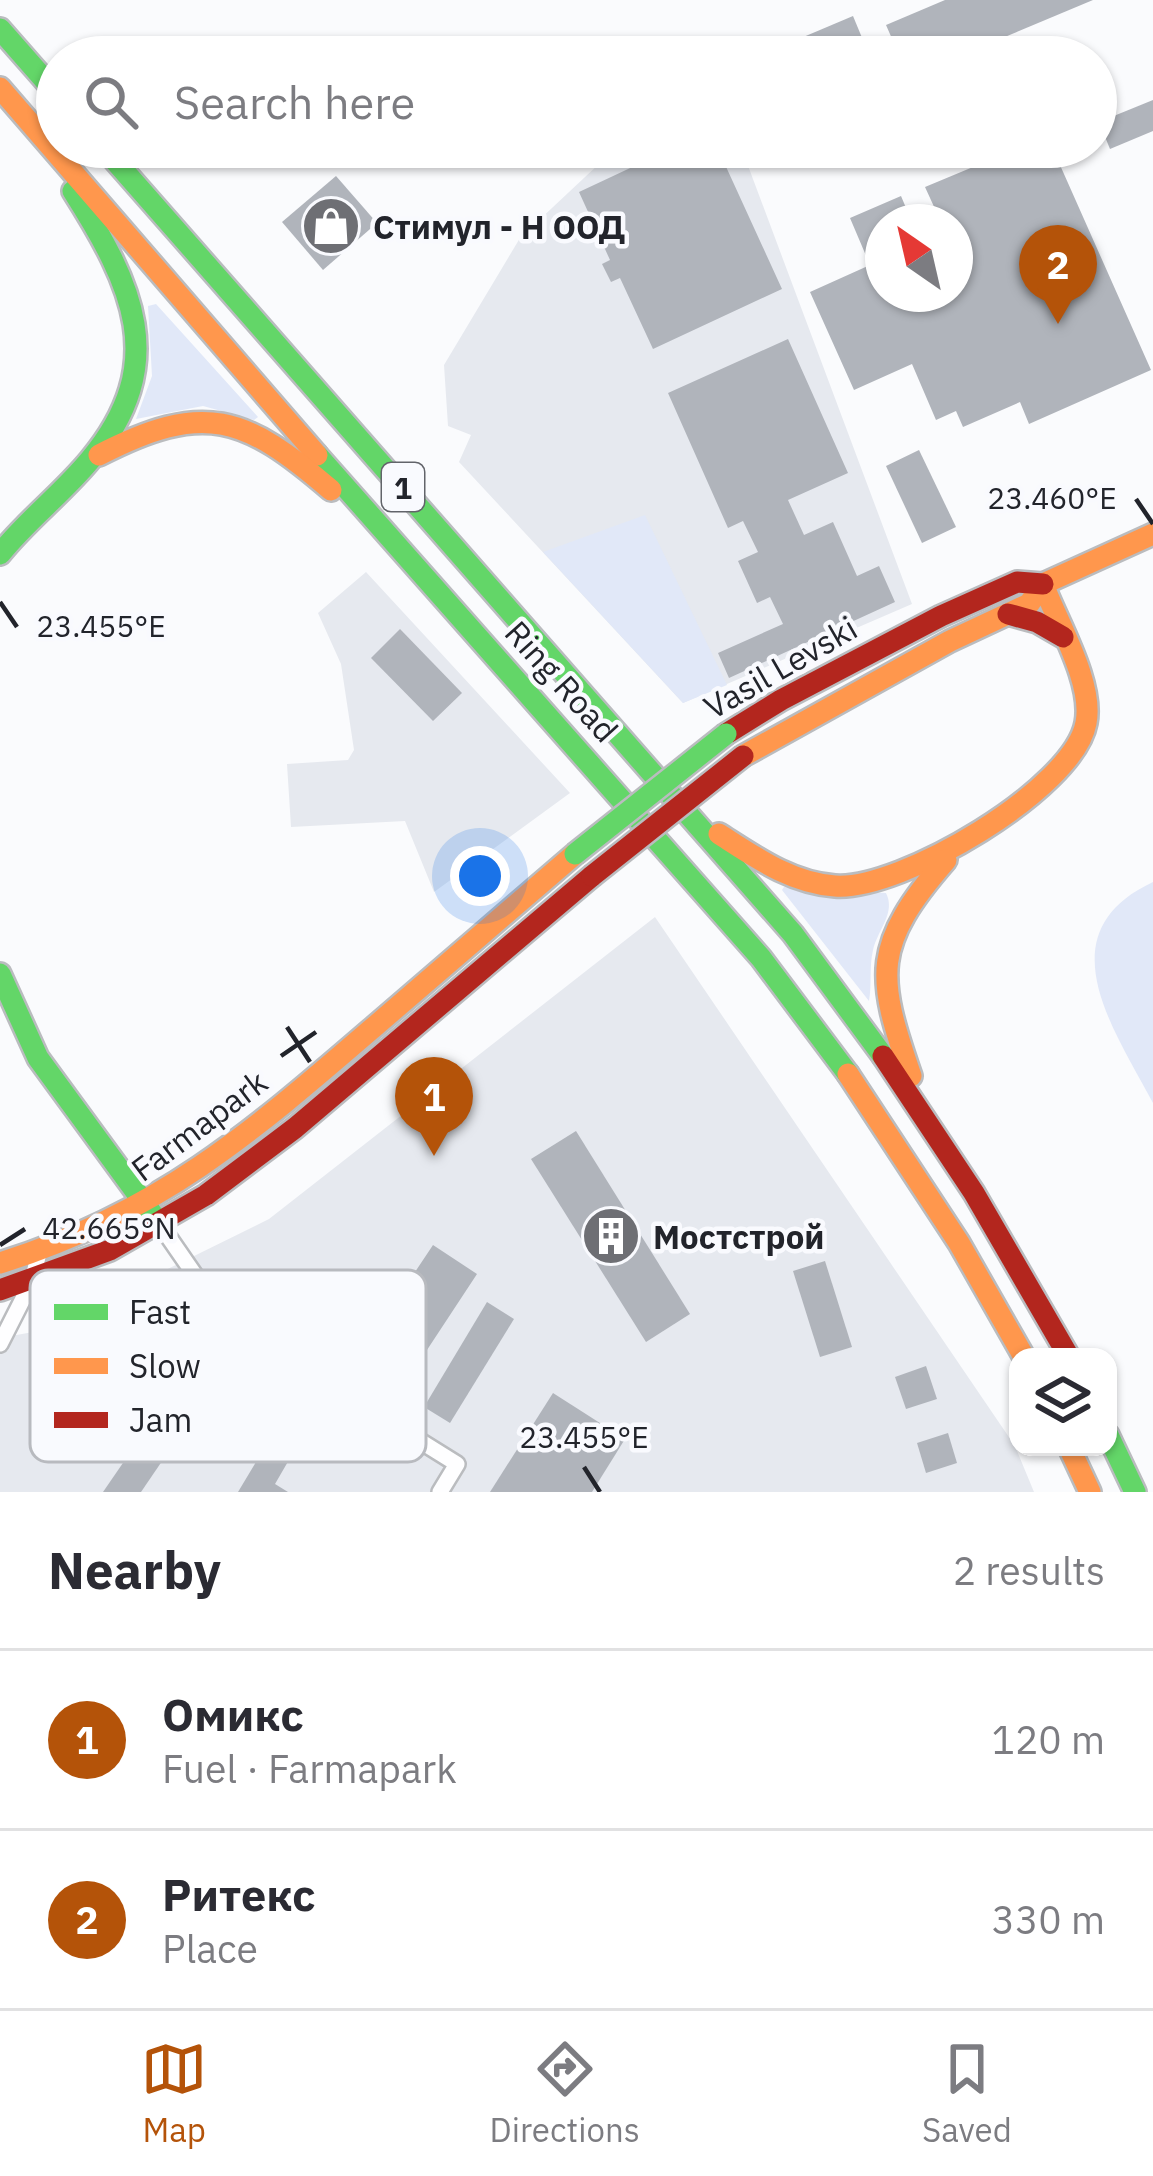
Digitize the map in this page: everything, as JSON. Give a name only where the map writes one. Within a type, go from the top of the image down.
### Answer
[{"type":"main road","points":[[0,29],[36,70]]},
{"type":"main road","name":"Ring Road","points":[[0,88],[36,129]]},
{"type":"main road","points":[[33,126],[36,131]]},
{"type":"main road","points":[[0,554],[90,460],[122,412],[135,380],[134,316],[108,244],[60,168]]},
{"type":"main road","name":"Ring Road","points":[[69,168],[394,545],[621,796],[803,1012],[925,1188],[1019,1348]]},
{"type":"main road","name":"Ring Road","points":[[122,168],[794,934],[922,1110],[994,1223],[1064,1348]]},
{"type":"main road","points":[[90,460],[170,422],[232,425],[268,438],[394,545]]},
{"type":"main road","name":"Vasil Levski","points":[[575,854],[726,734],[782,700],[940,616],[1017,582],[1042,584],[1153,534]]},
{"type":"main road","points":[[695,818],[772,868],[830,886],[862,886],[892,878],[961,844],[1037,786],[1080,744],[1086,726],[1086,707],[1042,584]]},
{"type":"main road","name":"Vasil Levski","points":[[592,876],[743,756],[843,698],[1029,604],[1042,584]]},
{"type":"main road","points":[[1008,614],[1037,622],[1063,637]]},
{"type":"main road","points":[[922,1110],[886,998],[887,960],[911,903],[961,844]]},
{"type":"main road","name":"Farmapark","points":[[0,1263],[39,1253],[148,1205],[258,1125],[575,854]]},
{"type":"main road","name":"Farmapark","points":[[63,1270],[161,1226],[257,1159],[592,876]]},
{"type":"main road","points":[[0,974],[38,1058],[161,1226]]},
{"type":"main road","name":"Farmapark","points":[[0,1290],[30,1282]]},
{"type":"main road","points":[[1117,1454],[1135,1492]]},
{"type":"main road","points":[[1074,1456],[1090,1492]]},
{"type":"street","points":[[161,1226],[191,1270]]},
{"type":"street","points":[[35,1270],[39,1253]]},
{"type":"street","points":[[0,1345],[30,1285]]},
{"type":"street","points":[[426,1445],[457,1464],[440,1492]]},
{"type":"shaded area","points":[[595,168],[749,168],[912,604],[683,703],[459,462],[471,435],[448,426],[444,365],[520,238]]},
{"type":"shaded area","points":[[156,304],[258,417],[254,420],[203,406],[136,419],[152,376],[148,306]]},
{"type":"shaded area","points":[[645,515],[727,685],[683,703],[543,552]]},
{"type":"shaded area","points":[[366,572],[570,793],[434,892],[405,821],[291,827],[287,764],[348,760],[354,750],[341,664],[318,613]]},
{"type":"shaded area","points":[[1153,882],[1153,1103],[1107,1014],[1095,955],[1102,928],[1120,903]]},
{"type":"shaded area","points":[[782,890],[886,893],[889,907],[873,950],[869,1001]]},
{"type":"shaded area","points":[[655,917],[1009,1437],[1009,1456],[1019,1456],[1034,1492],[0,1492],[0,1338],[30,1333],[30,1462],[426,1462],[426,1270],[166,1270],[269,1219]]},
{"type":"building","points":[[945,0],[1093,0],[1007,36],[891,36],[886,25]]},
{"type":"building","points":[[853,16],[861,36],[806,36]]},
{"type":"building","points":[[1153,100],[1153,131],[1117,146],[1117,115]]},
{"type":"building","points":[[630,168],[727,168],[782,289],[653,349],[620,278],[611,282],[602,264],[610,260],[579,192]]},
{"type":"building","points":[[971,168],[1061,168],[1151,370],[1029,424],[1020,402],[963,427],[956,411],[936,420],[912,364],[854,390],[810,292],[865,267],[865,312],[973,312],[973,204],[933,204],[925,187]]},
{"type":"building","points":[[336,176],[377,223],[323,270],[282,222]]},
{"type":"building","points":[[865,212],[865,253],[850,218]]},
{"type":"building","points":[[788,339],[848,473],[788,500],[804,535],[833,522],[857,576],[879,566],[895,602],[729,678],[718,653],[783,624],[770,597],[757,603],[738,561],[758,552],[743,521],[728,528],[668,393]]},
{"type":"building","points":[[919,450],[956,527],[922,543],[886,466]]},
{"type":"building","points":[[400,629],[462,693],[433,721],[371,658]]},
{"type":"building","name":"Мостстрой","points":[[576,1131],[690,1314],[646,1342],[531,1159]]},
{"type":"building","points":[[433,1245],[477,1274],[426,1351],[426,1270],[416,1270]]},
{"type":"building","points":[[825,1261],[852,1347],[820,1357],[793,1271]]},
{"type":"building","points":[[487,1302],[514,1319],[450,1423],[426,1404]]},
{"type":"building","points":[[926,1366],[937,1399],[906,1409],[895,1377]]},
{"type":"building","points":[[553,1393],[625,1439],[592,1492],[490,1492]]},
{"type":"building","points":[[948,1433],[957,1463],[926,1473],[917,1443]]},
{"type":"building","points":[[124,1462],[161,1462],[141,1492],[103,1492]]},
{"type":"building","points":[[256,1462],[288,1462],[275,1484],[288,1492],[238,1492]]},
{"type":"traffic: fast","points":[[0,29],[36,70]]},
{"type":"traffic: fast","points":[[121,168],[793,934],[883,1056]]},
{"type":"traffic: fast","points":[[0,554],[90,460],[115,424],[130,390],[136,357],[126,291],[73,191]]},
{"type":"traffic: fast","points":[[317,455],[761,958],[848,1074]]},
{"type":"traffic: fast","points":[[575,854],[726,734]]},
{"type":"traffic: fast","points":[[0,974],[38,1058],[161,1226]]},
{"type":"traffic: fast","points":[[1117,1454],[1135,1492]]},
{"type":"traffic: slow","points":[[0,88],[36,130]]},
{"type":"traffic: slow","points":[[69,168],[317,455]]},
{"type":"traffic: slow","points":[[99,455],[167,427],[222,424],[273,445],[331,490]]},
{"type":"traffic: slow","points":[[743,756],[950,641],[1029,604],[1043,584],[1153,534]]},
{"type":"traffic: slow","points":[[719,834],[788,874],[835,886],[900,872],[940,854],[1018,805],[1051,777],[1074,749],[1086,723],[1080,671],[1043,584]]},
{"type":"traffic: slow","points":[[0,1263],[108,1220],[244,1135],[575,854]]},
{"type":"traffic: slow","points":[[911,1076],[891,1012],[888,962],[904,915],[946,860]]},
{"type":"traffic: slow","points":[[848,1074],[959,1243],[1019,1348]]},
{"type":"traffic: slow","points":[[1073,1456],[1090,1492]]},
{"type":"traffic: jam","points":[[726,734],[941,616],[1017,582],[1043,584]]},
{"type":"traffic: jam","points":[[1008,614],[1037,622],[1063,637]]},
{"type":"traffic: jam","points":[[592,876],[743,756]]},
{"type":"traffic: jam","points":[[55,1270],[110,1250],[206,1195],[295,1128],[592,876]]},
{"type":"traffic: jam","points":[[883,1056],[974,1193],[1064,1348]]},
{"type":"traffic: jam","points":[[0,1290],[30,1279]]},
{"type":"place","name":"Стимул - Н ООД","points":[[331,226]]},
{"type":"place","name":"Ритекс","points":[[1058,324]]},
{"type":"place","name":"Омикс","points":[[434,1156]]},
{"type":"place","name":"Мостстрой","points":[[611,1236]]}]
